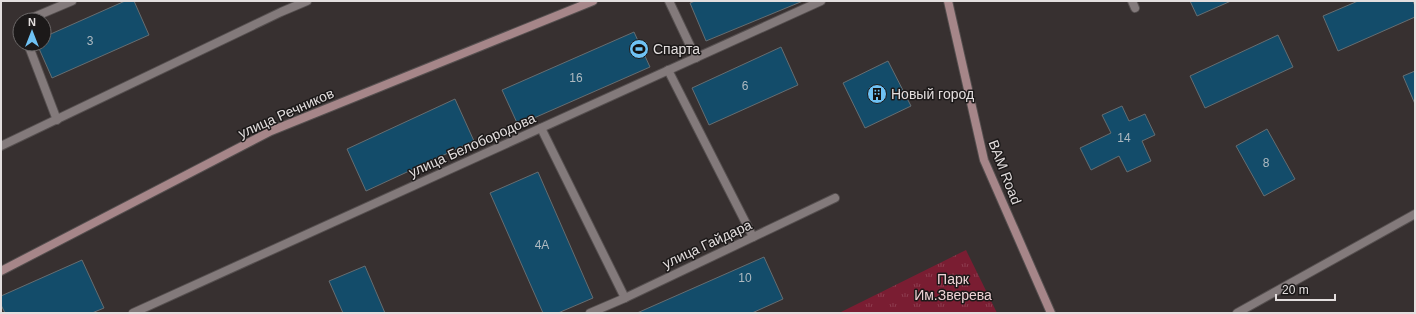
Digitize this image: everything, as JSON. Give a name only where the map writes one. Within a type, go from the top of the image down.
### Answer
[{"type":"main road","name":"улица Речников","points":[[1,272],[271,131],[593,1]]},
{"type":"main road","name":"BAM Road","points":[[948,1],[984,160],[1051,313]]},
{"type":"street","points":[[46,12],[72,1]]},
{"type":"street","points":[[1,146],[307,1]]},
{"type":"street","points":[[670,1],[696,58]]},
{"type":"street","name":"улица Белобородова","points":[[134,313],[821,1]]},
{"type":"street","points":[[31,52],[57,120]]},
{"type":"street","points":[[668,70],[753,237]]},
{"type":"street","points":[[541,128],[625,298]]},
{"type":"street","name":"улица Гайдара","points":[[590,313],[625,298],[835,198]]},
{"type":"street","points":[[1237,313],[1415,214]]},
{"type":"green space","name":"Парк Им.Зверева","points":[[966,250],[997,313],[839,313]]},
{"type":"building","points":[[125,1],[134,1],[149,35],[52,78],[41,52],[52,52],[52,33]]},
{"type":"building","points":[[695,1],[803,1],[706,41],[690,3]]},
{"type":"building","points":[[1190,1],[1231,1],[1197,16]]},
{"type":"building","points":[[1358,1],[1413,1],[1415,6],[1415,17],[1338,51],[1323,16]]},
{"type":"building","points":[[634,32],[650,67],[518,125],[502,90]]},
{"type":"building","points":[[1278,35],[1293,67],[1205,108],[1190,76]]},
{"type":"building","points":[[781,47],[798,85],[709,125],[692,88]]},
{"type":"building","name":"Новый город","points":[[888,61],[911,106],[865,128],[843,83]]},
{"type":"building","points":[[1415,71],[1415,104],[1403,76]]},
{"type":"building","points":[[455,99],[474,141],[366,191],[347,149]]},
{"type":"building","points":[[1122,106],[1129,121],[1145,114],[1155,135],[1142,141],[1151,161],[1127,172],[1119,156],[1091,170],[1080,148],[1111,133],[1102,115]]},
{"type":"building","points":[[1267,129],[1295,179],[1264,196],[1236,146]]},
{"type":"building","points":[[538,172],[593,298],[558,313],[543,313],[490,193]]},
{"type":"building","points":[[764,257],[783,299],[752,313],[637,313]]},
{"type":"building","points":[[82,260],[104,308],[92,313],[5,313],[1,305],[1,296]]},
{"type":"building","points":[[365,266],[385,313],[343,313],[329,281]]},
{"type":"place","name":"Спарта","points":[[639,49]]},
{"type":"place","name":"Новый город","points":[[877,94]]}]
